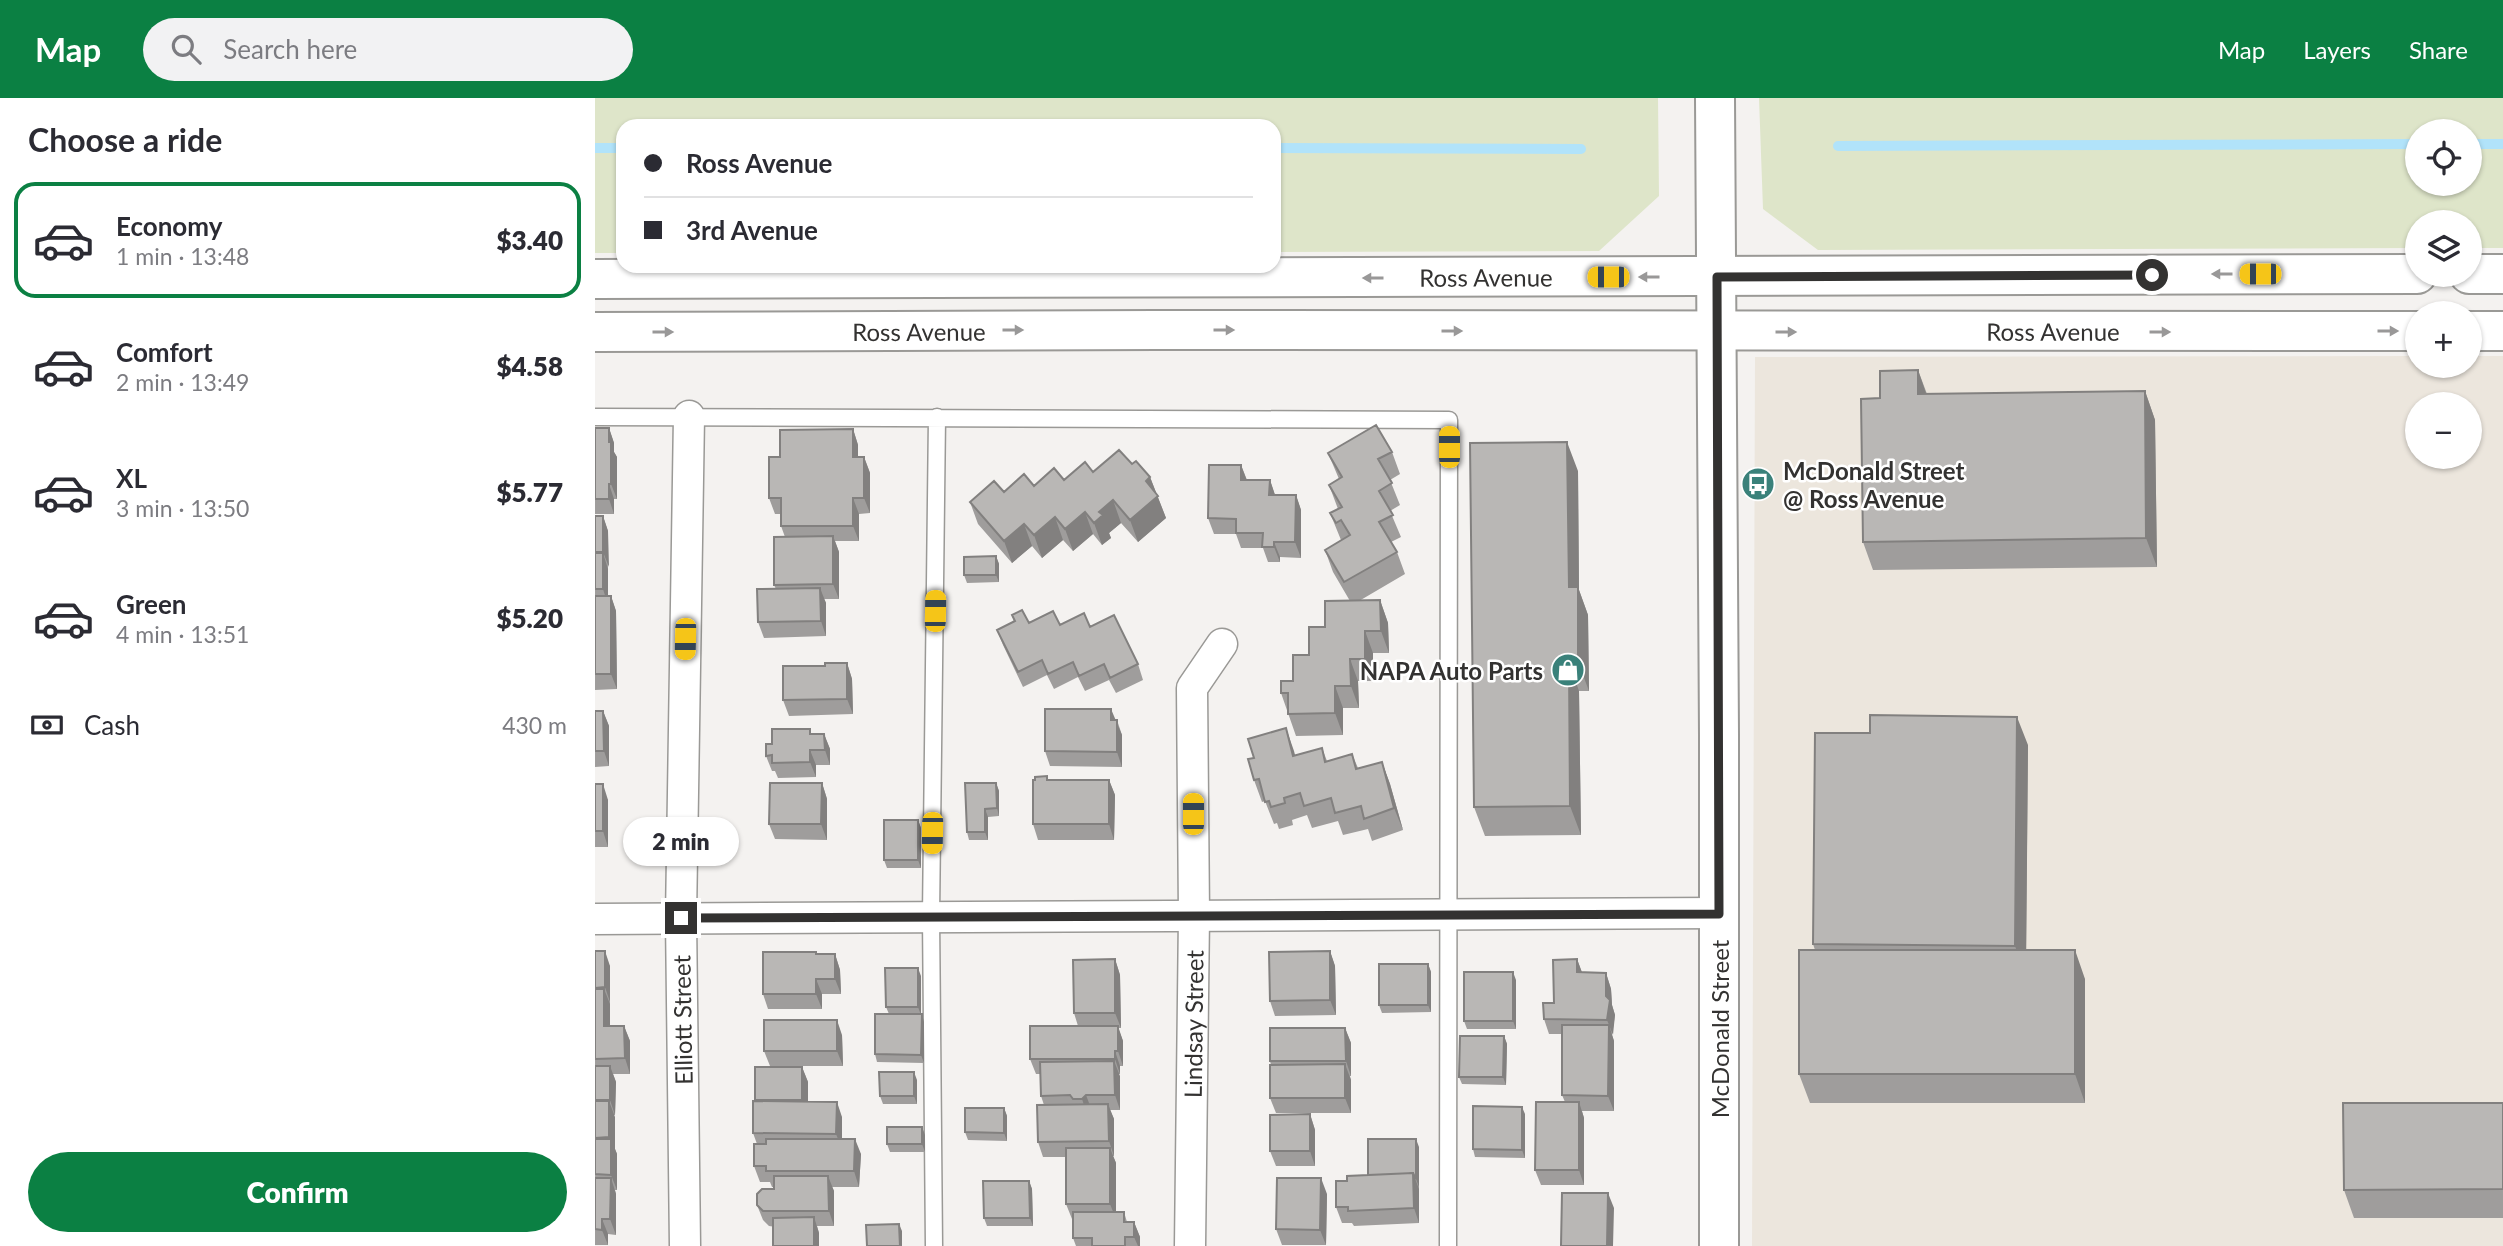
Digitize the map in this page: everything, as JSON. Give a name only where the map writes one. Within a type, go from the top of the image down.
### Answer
[{"type":"main road","name":"McDonald Street","points":[[1715,98],[1719,1246]]},
{"type":"main road","name":"Ross Avenue","points":[[595,279],[2405,274]]},
{"type":"main road","points":[[2482,274],[2503,274]]},
{"type":"main road","name":"Ross Avenue","points":[[595,332],[2405,331]]},
{"type":"main road","points":[[2482,331],[2503,331]]},
{"type":"street","name":"Elliott Street","points":[[685,1246],[681,918],[689,416]]},
{"type":"street","name":"Lindsay Street","points":[[1189,1246],[1194,915],[1192,688],[1221,643]]},
{"type":"street","points":[[595,919],[1719,914]]},
{"type":"lane","points":[[595,417],[1449,420],[1448,1246]]},
{"type":"lane","points":[[934,1246],[931,916],[937,417]]},
{"type":"shaded area","points":[[2405,356],[2405,378],[2482,378],[2482,356],[2503,356],[2503,1246],[1752,1246],[1755,357]]},
{"type":"green space","points":[[595,98],[1658,98],[1659,196],[1599,251],[1281,252],[1281,119],[616,119],[616,253],[595,253]]},
{"type":"green space","points":[[1759,98],[2503,98],[2503,248],[2482,248],[2482,210],[2405,210],[2405,248],[1818,250],[1763,209]]},
{"type":"building","points":[[1918,370],[1918,394],[2145,391],[2146,538],[1863,542],[1861,399],[1880,398],[1880,371]]},
{"type":"building","points":[[1376,425],[1392,452],[1378,459],[1392,483],[1379,491],[1393,515],[1379,522],[1397,552],[1344,582],[1325,550],[1350,535],[1341,520],[1336,523],[1330,513],[1342,507],[1329,485],[1342,477],[1328,453]]},
{"type":"building","points":[[595,428],[609,428],[609,499],[595,499]]},
{"type":"building","points":[[853,429],[853,457],[864,457],[864,498],[853,498],[853,526],[781,526],[781,498],[769,498],[769,457],[780,457],[780,430]]},
{"type":"building","points":[[1567,442],[1569,587],[1578,587],[1578,662],[1569,662],[1570,806],[1474,807],[1470,443]]},
{"type":"building","points":[[1119,450],[1132,464],[1136,461],[1150,477],[1146,481],[1158,496],[1130,520],[1113,500],[1099,512],[1103,515],[1094,523],[1085,512],[1065,529],[1055,517],[1034,535],[1024,524],[1004,541],[970,502],[994,481],[1004,492],[1024,474],[1034,486],[1054,468],[1064,480],[1085,462],[1093,472]]},
{"type":"building","points":[[1209,465],[1241,465],[1241,480],[1270,480],[1269,495],[1296,495],[1295,542],[1274,542],[1274,547],[1262,547],[1263,533],[1236,533],[1236,519],[1208,518]]},
{"type":"building","points":[[595,516],[603,516],[603,552],[595,552]]},
{"type":"building","points":[[833,536],[833,584],[774,585],[774,537]]},
{"type":"building","points":[[595,553],[603,553],[603,589],[595,589]]},
{"type":"building","points":[[996,556],[996,575],[964,575],[964,557]]},
{"type":"building","points":[[820,588],[821,621],[758,622],[757,589]]},
{"type":"building","points":[[595,596],[611,596],[611,674],[595,674]]},
{"type":"building","points":[[1380,600],[1381,631],[1365,631],[1365,659],[1350,659],[1351,686],[1335,686],[1335,713],[1288,714],[1288,693],[1281,693],[1281,681],[1293,681],[1293,655],[1309,655],[1309,627],[1325,627],[1325,601]]},
{"type":"building","points":[[1022,610],[1029,623],[1053,611],[1060,625],[1084,613],[1090,627],[1114,615],[1138,664],[1110,678],[1104,664],[1079,676],[1073,662],[1048,674],[1042,660],[1018,672],[997,630],[1015,621],[1012,615]]},
{"type":"building","points":[[825,663],[847,663],[847,699],[783,700],[783,666],[825,666]]},
{"type":"building","points":[[1045,709],[1111,709],[1111,720],[1117,720],[1117,752],[1045,751]]},
{"type":"building","points":[[595,711],[603,711],[604,751],[595,751]]},
{"type":"building","points":[[1870,715],[2017,717],[2015,946],[1813,944],[1815,733],[1870,733]]},
{"type":"building","points":[[1286,728],[1293,756],[1322,748],[1325,762],[1352,754],[1356,769],[1382,762],[1394,808],[1364,819],[1361,806],[1335,813],[1331,798],[1304,806],[1300,793],[1284,798],[1285,803],[1271,807],[1269,801],[1265,802],[1259,779],[1254,780],[1248,759],[1254,758],[1248,739]]},
{"type":"building","points":[[772,729],[810,729],[810,734],[824,734],[825,750],[810,750],[810,762],[772,763],[772,755],[766,756],[766,744],[772,744]]},
{"type":"building","points":[[1047,776],[1047,780],[1109,780],[1109,824],[1033,824],[1033,780],[1035,777]]},
{"type":"building","points":[[770,783],[822,783],[821,824],[769,824]]},
{"type":"building","points":[[965,783],[996,783],[997,808],[985,809],[985,832],[967,832]]},
{"type":"building","points":[[595,784],[603,784],[603,831],[595,831]]},
{"type":"building","points":[[884,820],[918,820],[918,860],[884,860]]},
{"type":"building","points":[[1799,950],[2075,950],[2075,1074],[1799,1074]]},
{"type":"building","points":[[595,951],[605,951],[605,987],[595,988]]},
{"type":"building","points":[[1330,951],[1330,1000],[1270,1001],[1269,952]]},
{"type":"building","points":[[763,952],[835,954],[835,979],[816,979],[816,994],[763,994]]},
{"type":"building","points":[[1115,959],[1115,1013],[1074,1013],[1073,960]]},
{"type":"building","points":[[1577,959],[1577,972],[1606,973],[1606,996],[1610,1000],[1607,1020],[1544,1019],[1543,1003],[1554,1003],[1553,960]]},
{"type":"building","points":[[1379,964],[1428,964],[1428,1005],[1379,1005]]},
{"type":"building","points":[[885,968],[918,968],[918,1007],[886,1007]]},
{"type":"building","points":[[1464,972],[1513,972],[1513,1021],[1464,1021]]},
{"type":"building","points":[[595,989],[604,989],[604,1026],[624,1026],[625,1058],[595,1059]]},
{"type":"building","points":[[875,1014],[922,1014],[921,1055],[875,1054]]},
{"type":"building","points":[[764,1020],[837,1020],[837,1051],[764,1051]]},
{"type":"building","points":[[1562,1025],[1609,1025],[1608,1096],[1562,1095]]},
{"type":"building","points":[[1030,1026],[1118,1026],[1118,1051],[1115,1051],[1115,1059],[1030,1059]]},
{"type":"building","points":[[1270,1028],[1345,1028],[1346,1061],[1270,1061]]},
{"type":"building","points":[[1460,1036],[1504,1036],[1503,1077],[1459,1077]]},
{"type":"building","points":[[1114,1061],[1115,1095],[1086,1095],[1082,1099],[1073,1099],[1070,1095],[1041,1096],[1040,1062]]},
{"type":"building","points":[[1345,1064],[1345,1098],[1270,1098],[1270,1065]]},
{"type":"building","points":[[595,1066],[610,1066],[610,1100],[595,1100]]},
{"type":"building","points":[[755,1067],[802,1067],[802,1100],[755,1100]]},
{"type":"building","points":[[879,1072],[914,1072],[914,1096],[880,1096]]},
{"type":"building","points":[[595,1101],[609,1101],[609,1137],[595,1138]]},
{"type":"building","points":[[753,1101],[837,1102],[836,1134],[753,1133]]},
{"type":"building","points":[[1536,1102],[1579,1102],[1579,1170],[1535,1170]]},
{"type":"building","points":[[2343,1103],[2503,1103],[2503,1189],[2344,1190]]},
{"type":"building","points":[[1108,1104],[1109,1141],[1038,1142],[1037,1105]]},
{"type":"building","points":[[1473,1106],[1522,1107],[1522,1150],[1473,1149]]},
{"type":"building","points":[[965,1108],[1004,1108],[1004,1133],[965,1132]]},
{"type":"building","points":[[1310,1114],[1310,1151],[1270,1151],[1270,1115]]},
{"type":"building","points":[[887,1127],[922,1127],[922,1144],[887,1144]]},
{"type":"building","points":[[595,1139],[611,1139],[611,1175],[595,1174]]},
{"type":"building","points":[[766,1139],[855,1139],[854,1171],[766,1171],[766,1166],[754,1166],[754,1144],[766,1144]]},
{"type":"building","points":[[1368,1139],[1416,1139],[1416,1179],[1413,1173],[1368,1175]]},
{"type":"building","points":[[1066,1148],[1110,1148],[1110,1204],[1066,1204]]},
{"type":"building","points":[[1413,1173],[1414,1208],[1348,1211],[1348,1207],[1336,1207],[1336,1181],[1347,1181],[1347,1176]]},
{"type":"building","points":[[774,1176],[828,1176],[829,1211],[763,1211],[757,1205],[757,1194],[762,1189],[774,1189]]},
{"type":"building","points":[[595,1178],[611,1178],[610,1219],[602,1219],[602,1230],[595,1229]]},
{"type":"building","points":[[1277,1178],[1321,1178],[1320,1230],[1276,1229]]},
{"type":"building","points":[[983,1181],[1029,1181],[1030,1218],[984,1218]]},
{"type":"building","points":[[1562,1193],[1608,1193],[1607,1246],[1561,1246]]},
{"type":"building","points":[[1073,1212],[1124,1212],[1124,1222],[1134,1222],[1134,1237],[1125,1237],[1125,1246],[1092,1246],[1092,1238],[1073,1238]]},
{"type":"building","points":[[814,1217],[814,1246],[773,1246],[773,1218]]},
{"type":"building","points":[[899,1224],[900,1246],[867,1246],[866,1225]]},
{"type":"waterway","points":[[1838,146],[2405,144]]},
{"type":"waterway","points":[[2482,144],[2503,144]]},
{"type":"waterway","points":[[595,148],[616,148]]},
{"type":"waterway","points":[[1281,148],[1581,149]]},
{"type":"place","name":"McDonald Street @ Ross Avenue","points":[[1758,484]]},
{"type":"place","name":"NAPA Auto Parts","points":[[1568,670]]},
{"type":"route","points":[[681,918],[1719,914],[1717,277],[2152,275]]}]
